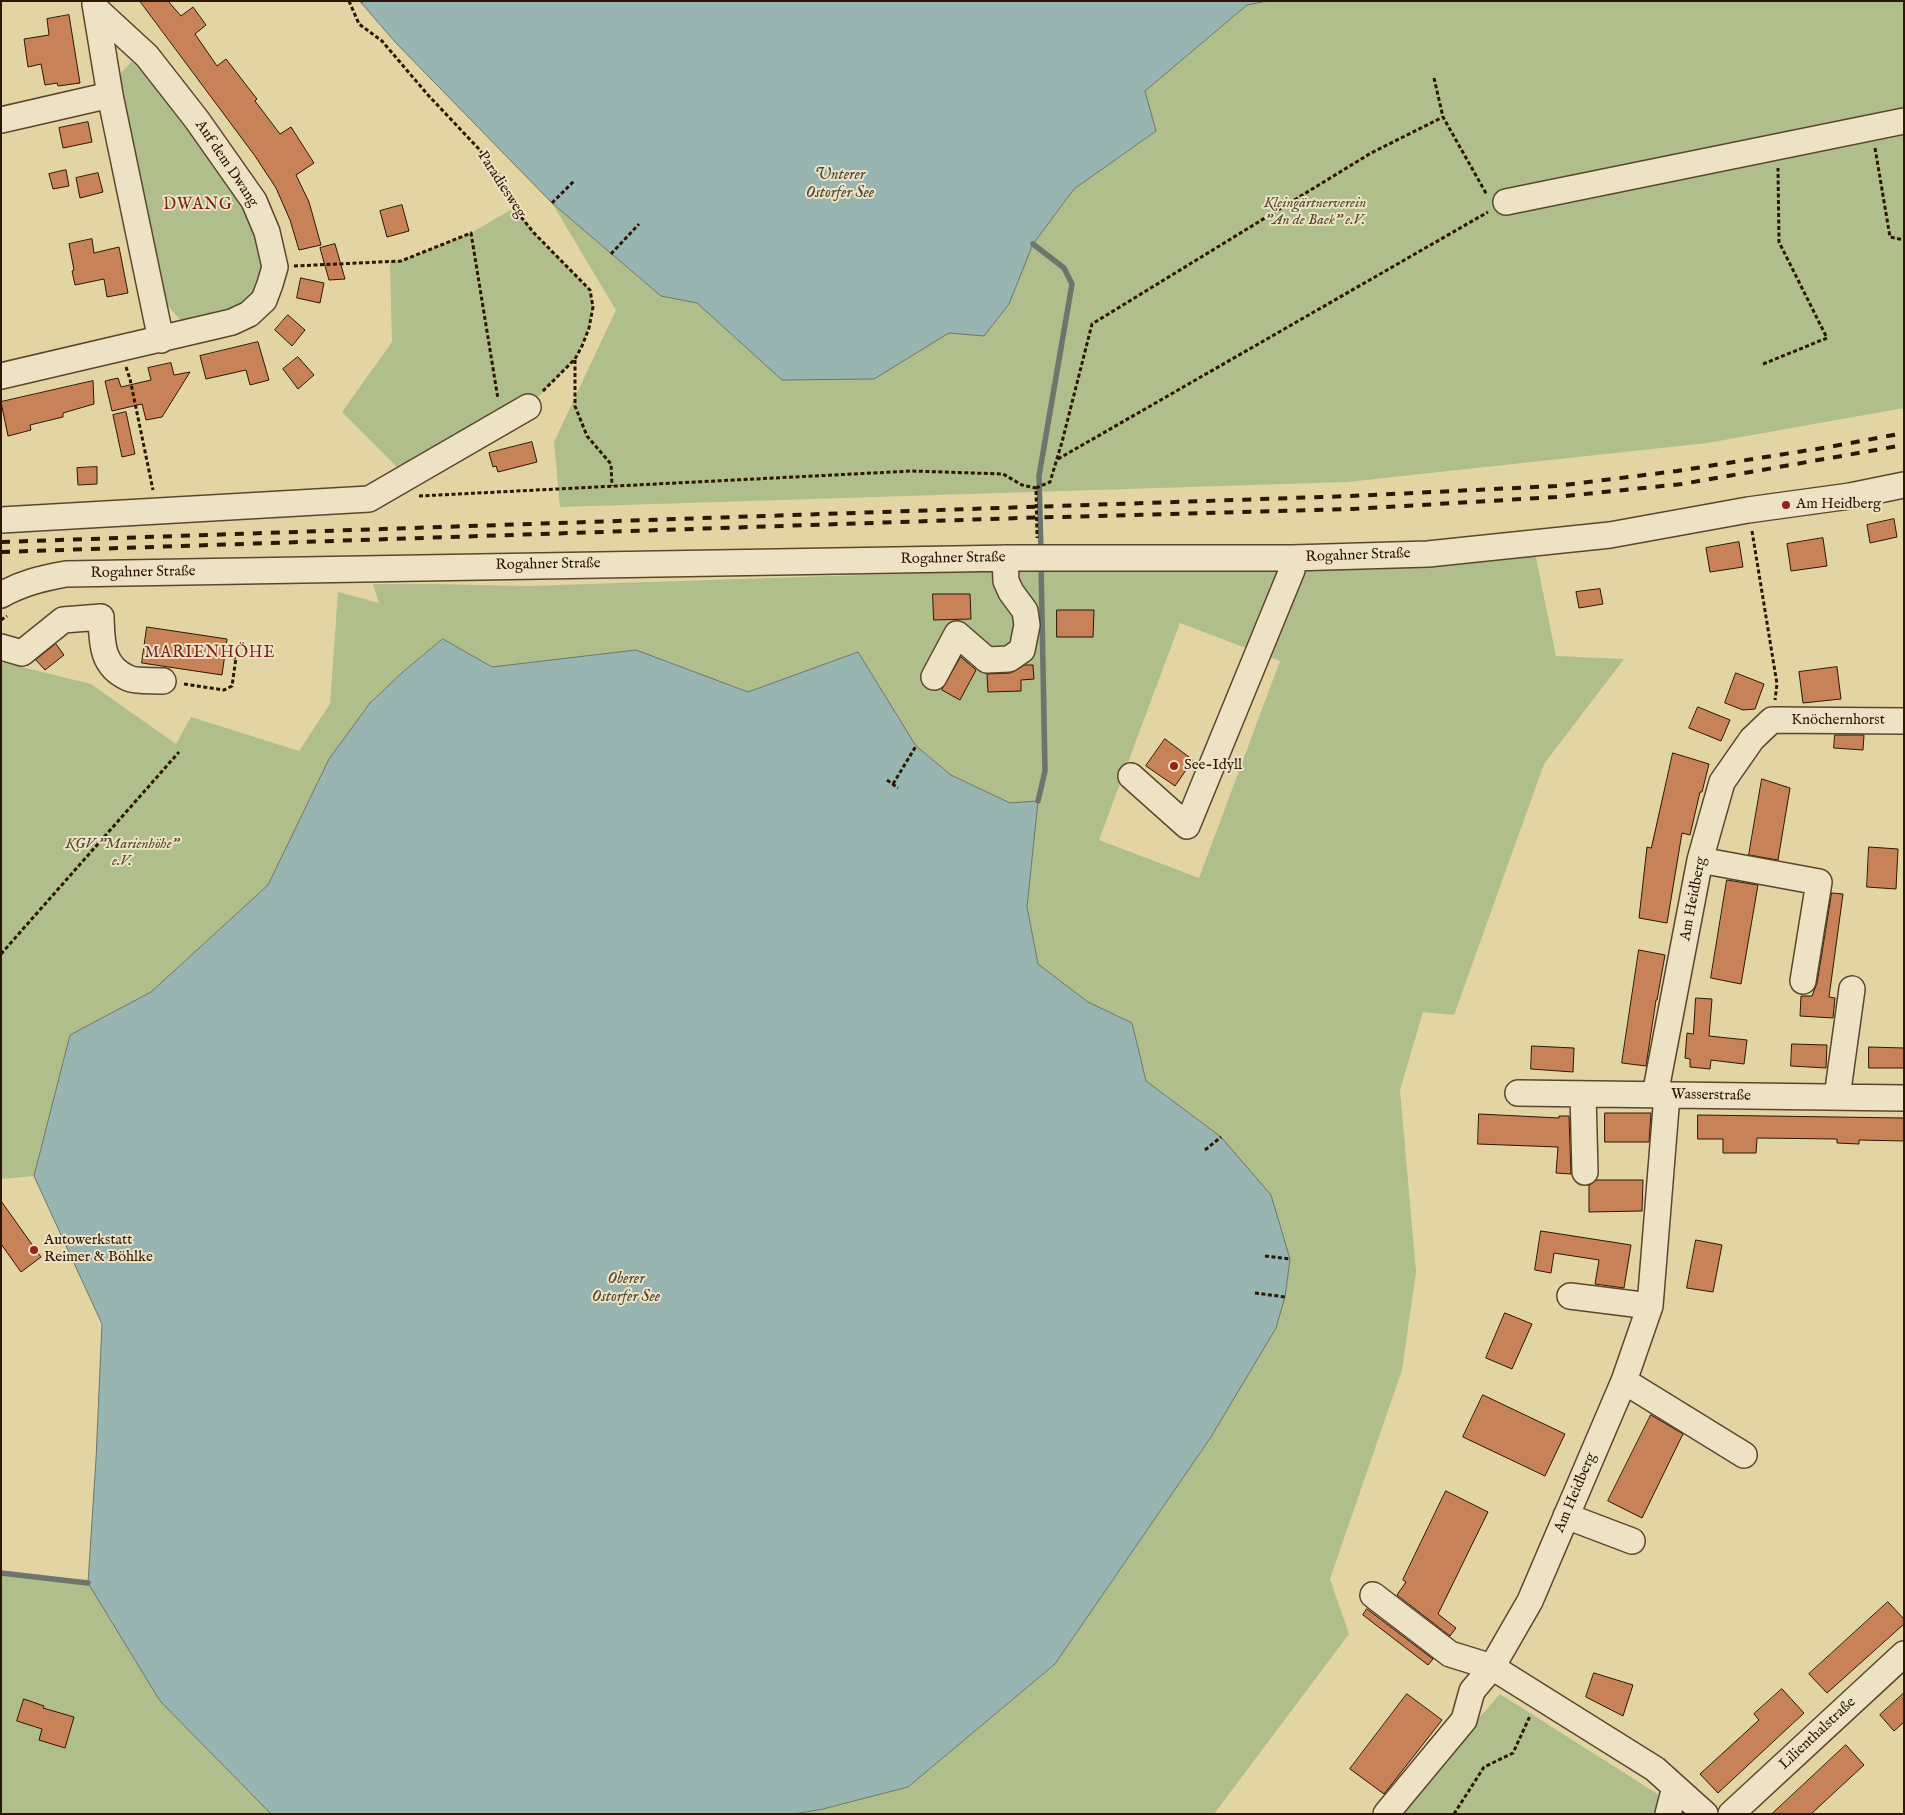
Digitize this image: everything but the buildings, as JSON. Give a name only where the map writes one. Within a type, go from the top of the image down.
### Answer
[{"type":"street","name":"Auf dem Dwang","points":[[96,6],[110,95],[161,340]]},
{"type":"street","name":"Auf dem Dwang","points":[[96,6],[147,56],[197,120],[254,202],[267,232],[275,267]]},
{"type":"street","points":[[1,120],[110,95]]},
{"type":"street","points":[[1506,202],[1778,145],[1904,121]]},
{"type":"street","points":[[1,376],[232,322],[249,314],[264,300],[275,267]]},
{"type":"street","points":[[1,520],[369,499],[528,407]]},
{"type":"street","name":"Rogahner Straße","points":[[1,595],[35,579],[66,574],[1012,558],[1292,558],[1428,554],[1610,535],[1748,510],[1850,496],[1904,485]]},
{"type":"street","points":[[934,677],[957,634],[987,660],[1009,659],[1022,650],[1027,625],[1024,612],[1006,581],[1012,558]]},
{"type":"street","points":[[1131,776],[1187,826],[1292,570],[1292,558]]},
{"type":"street","points":[[1,647],[22,653],[63,620],[101,617],[102,647],[109,664],[128,678],[163,682]]},
{"type":"street","name":"Knöchernhorst","points":[[1772,720],[1904,721]]},
{"type":"street","name":"Am Heidberg","points":[[1386,1814],[1464,1720],[1472,1691],[1492,1667],[1530,1601],[1624,1381],[1650,1306],[1661,1095],[1700,860],[1722,782],[1752,739],[1772,720]]},
{"type":"street","points":[[1700,860],[1819,882],[1803,981]]},
{"type":"street","points":[[1837,1097],[1852,989]]},
{"type":"street","name":"Wasserstraße","points":[[1518,1093],[1904,1098]]},
{"type":"street","points":[[1583,1094],[1585,1172]]},
{"type":"street","points":[[1570,1296],[1650,1306]]},
{"type":"street","points":[[1624,1381],[1744,1455]]},
{"type":"street","points":[[1566,1516],[1632,1541]]},
{"type":"street","points":[[1373,1595],[1450,1654],[1492,1667],[1655,1769],[1705,1814]]},
{"type":"street","name":"Lilienthalstraße","points":[[1731,1814],[1904,1654]]},
{"type":"street","points":[[1668,1814],[1675,1787]]},
{"type":"path","name":"Paradiesweg","points":[[349,1],[358,24],[382,41],[428,95],[478,148],[501,178],[514,208],[534,233],[590,290],[593,307],[589,328],[575,359],[528,407]]},
{"type":"path","points":[[1434,78],[1443,117],[1487,194],[1506,202]]},
{"type":"path","points":[[418,496],[912,471],[1003,474],[1022,485],[1036,488],[1050,482],[1058,459],[1092,324],[1371,153],[1443,117]]},
{"type":"path","points":[[1866,129],[1874,147],[1890,236],[1904,240]]},
{"type":"path","points":[[1763,364],[1827,338],[1779,242],[1778,145]]},
{"type":"path","points":[[552,203],[575,180]]},
{"type":"path","points":[[1058,459],[1506,202]]},
{"type":"path","points":[[611,254],[639,224]]},
{"type":"path","points":[[275,267],[401,260],[471,233],[502,422]]},
{"type":"path","name":"Paradiesweg","points":[[575,359],[575,406],[587,436],[611,464],[612,486]]},
{"type":"path","points":[[124,362],[130,379],[153,489]]},
{"type":"path","points":[[1036,488],[1037,539]]},
{"type":"path","points":[[1748,510],[1777,684],[1772,720]]},
{"type":"path","points":[[163,682],[224,690],[232,686],[236,658],[225,657]]},
{"type":"path","points":[[893,784],[916,746]]},
{"type":"path","points":[[1,954],[179,752]]},
{"type":"path","points":[[887,780],[898,788]]},
{"type":"path","points":[[1205,1150],[1221,1137]]},
{"type":"path","points":[[1265,1256],[1290,1259]]},
{"type":"path","points":[[1255,1293],[1285,1297]]},
{"type":"path","points":[[1454,1814],[1484,1767],[1513,1754],[1539,1698]]},
{"type":"green space","name":"Kleingärtnerverein \"An de Baek\" e.V.","points":[[1267,1],[1904,1],[1904,408],[1707,443],[1347,482],[560,507],[554,442],[616,310],[552,203],[661,296],[697,303],[782,380],[874,379],[949,333],[984,336],[1009,304],[1033,244],[1074,189],[1156,131],[1145,91],[1247,5]]},
{"type":"green space","points":[[131,62],[142,66],[249,204],[270,270],[243,312],[182,322],[164,301],[121,92],[121,73]]},
{"type":"green space","points":[[514,208],[534,233],[590,290],[593,307],[589,328],[575,359],[528,407],[403,473],[342,412],[392,342],[390,261],[401,261],[471,233]]},
{"type":"green space","name":"KGV \"Marienhöhe\" e.V.","points":[[1535,553],[1556,656],[1624,659],[1544,764],[1454,1015],[1423,1012],[1400,1090],[1416,1272],[1402,1370],[1330,1579],[1349,1634],[1214,1814],[794,1814],[823,1809],[908,1787],[1055,1664],[1211,1437],[1276,1328],[1221,1137],[1146,1081],[1132,1023],[1088,1002],[1038,964],[1027,907],[1038,802],[1010,803],[951,775],[916,746],[858,652],[748,692],[636,650],[492,667],[443,639],[404,671],[370,703],[329,759],[268,885],[151,992],[70,1035],[34,1176],[1,1179],[1,662],[91,684],[176,744],[191,717],[299,751],[330,704],[338,592],[379,603],[373,584],[528,586]],"holes":[[[1180,623],[1280,661],[1199,878],[1099,840]]]},
{"type":"green space","points":[[1,1573],[88,1583],[160,1701],[271,1814],[1,1814]]},
{"type":"green space","points":[[1500,1694],[1689,1814],[1396,1814]]},
{"type":"water","name":"Unterer Ostorfer See","points":[[360,1],[1267,1],[1247,5],[1145,91],[1156,131],[1074,189],[1033,244],[1009,304],[984,336],[949,333],[874,379],[782,380],[697,303],[661,296],[552,203],[396,43]]},
{"type":"water","name":"Oberer Ostorfer See","points":[[443,639],[492,667],[636,650],[748,692],[858,652],[916,746],[951,775],[1010,803],[1038,801],[1027,907],[1038,964],[1088,1002],[1132,1023],[1146,1081],[1221,1137],[1271,1195],[1290,1259],[1285,1297],[1276,1328],[1211,1437],[1055,1664],[908,1787],[823,1809],[794,1814],[271,1814],[160,1701],[88,1583],[102,1324],[34,1176],[70,1035],[151,992],[268,885],[329,759],[370,703],[404,671]]},
{"type":"waterway","points":[[1033,244],[1064,268],[1072,284],[1039,476],[1041,553]]},
{"type":"waterway","points":[[1038,801],[1045,771],[1041,564]]},
{"type":"waterway","points":[[1,1573],[88,1583]]},
{"type":"railway","points":[[1,542],[1351,496],[1556,486],[1677,471],[1904,433]]},
{"type":"railway","points":[[1,552],[1021,518],[1353,509],[1556,497],[1682,484],[1904,445]]},
{"type":"place","name":"Am Heidberg","points":[[1786,505]]},
{"type":"place","name":"See-Idyll","points":[[1174,766]]},
{"type":"place","name":"Autowerkstatt Reimer & Böhlke","points":[[34,1250]]},
{"type":"district","name":"DWANG","points":[[198,206]]},
{"type":"district","name":"MARIENHÖHE","points":[[210,654]]}]
